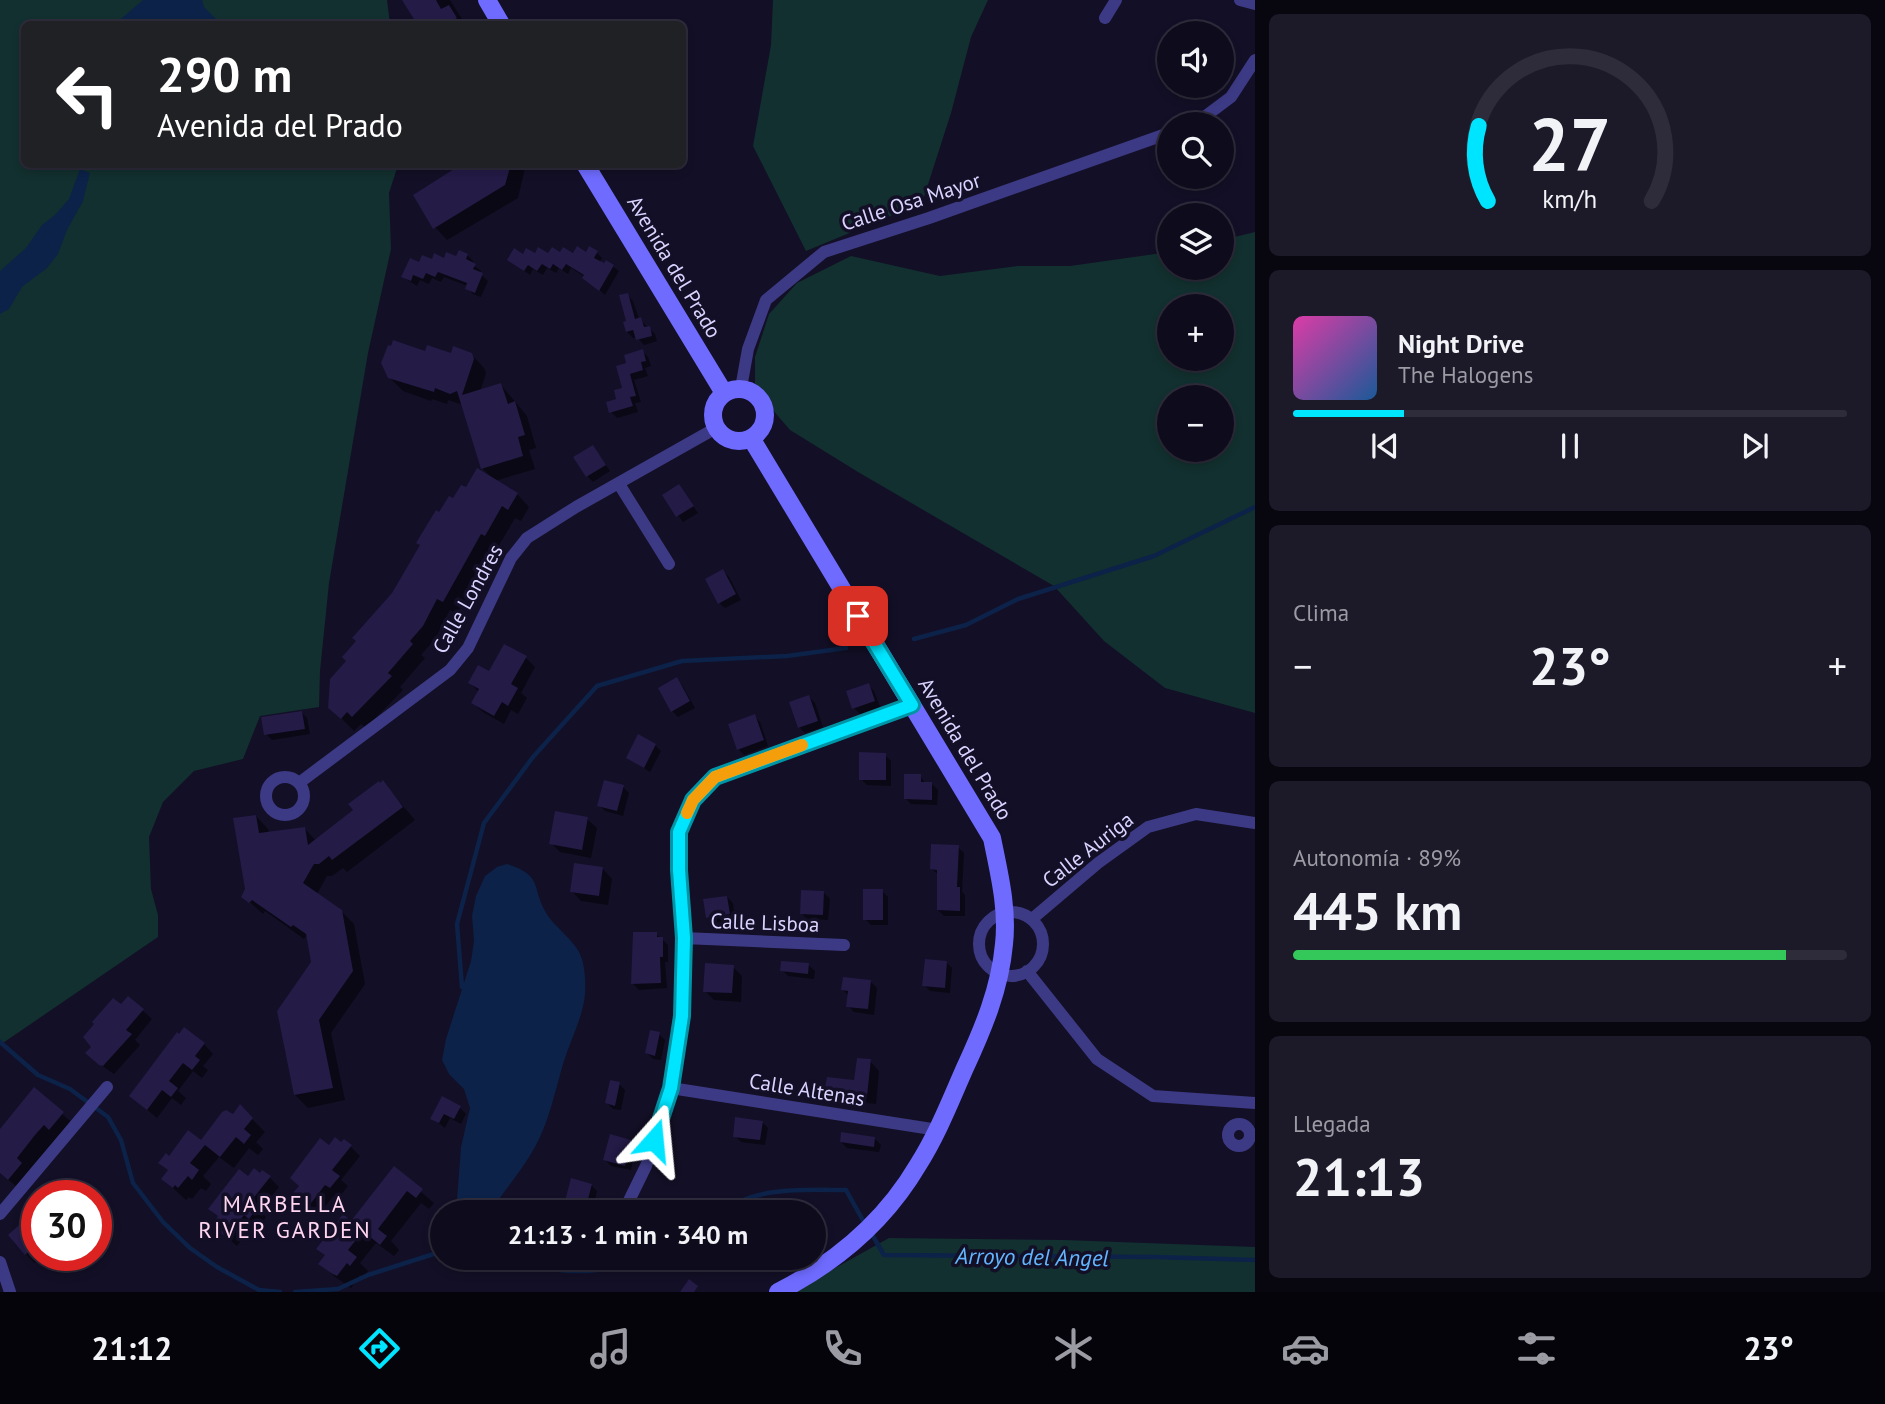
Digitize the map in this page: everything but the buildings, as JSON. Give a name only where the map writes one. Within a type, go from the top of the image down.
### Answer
[{"type":"street","points":[[487,0],[499,21]]},
{"type":"street","points":[[1105,18],[1116,0]]},
{"type":"street","points":[[1240,0],[1255,4]]},
{"type":"street","points":[[1211,112],[1231,97],[1255,60]]},
{"type":"street","name":"Calle Osa Mayor","points":[[733,391],[766,300],[824,251],[929,218],[1157,138]]},
{"type":"street","name":"Avenida del Prado","points":[[588,168],[733,391]]},
{"type":"street","points":[[733,391],[752,392],[760,399],[765,410],[765,421],[760,431],[751,438],[732,440],[716,428],[713,415],[716,403],[733,391]]},
{"type":"street","name":"Calle Londres","points":[[299,783],[450,670],[468,648],[511,558],[527,538],[576,507],[716,428]]},
{"type":"street","name":"Avenida del Prado","points":[[751,438],[992,838],[1005,912],[1000,974],[990,1012],[938,1130],[918,1167],[890,1205],[839,1255],[778,1292]]},
{"type":"street","points":[[619,484],[669,564]]},
{"type":"street","points":[[629,1200],[646,1166],[671,1088],[682,1016],[684,938],[679,832],[693,800],[715,777],[912,705]]},
{"type":"street","name":"Calle Auriga","points":[[1032,919],[1098,863],[1148,827],[1196,814],[1255,823]]},
{"type":"street","points":[[1005,912],[1024,914],[1032,919],[1042,936],[1043,946],[1041,956],[1027,971],[1019,975],[1000,974],[984,961],[979,941],[987,922],[1005,912]]},
{"type":"street","name":"Calle Lisboa","points":[[684,938],[844,945]]},
{"type":"street","points":[[1027,971],[1097,1059],[1153,1096],[1255,1103]]},
{"type":"street","points":[[0,1214],[107,1087]]},
{"type":"street","name":"Calle Altenas","points":[[671,1088],[938,1130]]},
{"type":"street","points":[[0,1262],[10,1292]]},
{"type":"green space","points":[[0,0],[387,0],[390,21],[21,21],[21,168],[397,168],[389,193],[391,249],[368,353],[329,583],[319,707],[260,716],[243,759],[194,771],[163,802],[149,837],[151,889],[158,915],[158,937],[0,1045]]},
{"type":"green space","points":[[773,0],[988,0],[971,37],[951,113],[922,203],[806,251],[753,146],[771,45]]},
{"type":"green space","points":[[1255,232],[1255,713],[1165,688],[1104,641],[1054,586],[790,430],[755,384],[755,357],[769,314],[797,283],[851,256],[940,276],[1018,266],[1070,266],[1157,254],[1157,280],[1234,280],[1234,237]]},
{"type":"green space","points":[[889,1238],[1064,1240],[1255,1247],[1255,1292],[792,1292]]},
{"type":"water","points":[[143,0],[202,0],[204,7],[218,21],[118,21]]},
{"type":"water","points":[[80,169],[90,173],[83,201],[58,254],[47,268],[22,287],[9,309],[0,314],[0,271],[26,248],[42,225],[69,199]]},
{"type":"water","points":[[507,864],[531,877],[548,916],[579,952],[585,973],[584,1003],[548,1116],[530,1156],[499,1200],[457,1200],[461,1147],[470,1108],[464,1089],[449,1074],[442,1060],[471,961],[474,941],[472,916],[476,896],[485,876],[497,867]]},
{"type":"waterway","points":[[914,639],[966,625],[1018,599],[1154,556],[1255,507]]},
{"type":"waterway","points":[[462,987],[457,924],[484,823],[533,757],[597,686],[682,661],[787,656],[846,648]]},
{"type":"waterway","points":[[0,1042],[38,1075],[70,1089],[108,1117],[121,1140],[133,1183],[163,1222],[190,1248],[217,1267],[259,1290],[280,1292]]},
{"type":"waterway","points":[[744,1200],[780,1191],[846,1190],[865,1224]]},
{"type":"waterway","name":"Arroyo del Angel","points":[[870,1231],[884,1255],[1255,1260]]},
{"type":"waterway","points":[[295,1292],[338,1289],[368,1275],[430,1255]]},
{"type":"waterway","points":[[558,1270],[595,1270]]},
{"type":"slow traffic","points":[[687,813],[693,800],[715,777],[802,745]]},
{"type":"district","name":"MARBELLA RIVER GARDEN","points":[[285,1217]]},
{"type":"route","points":[[654,1140],[671,1088],[682,1016],[684,938],[679,832],[693,800],[715,777],[912,705],[858,616]]}]
